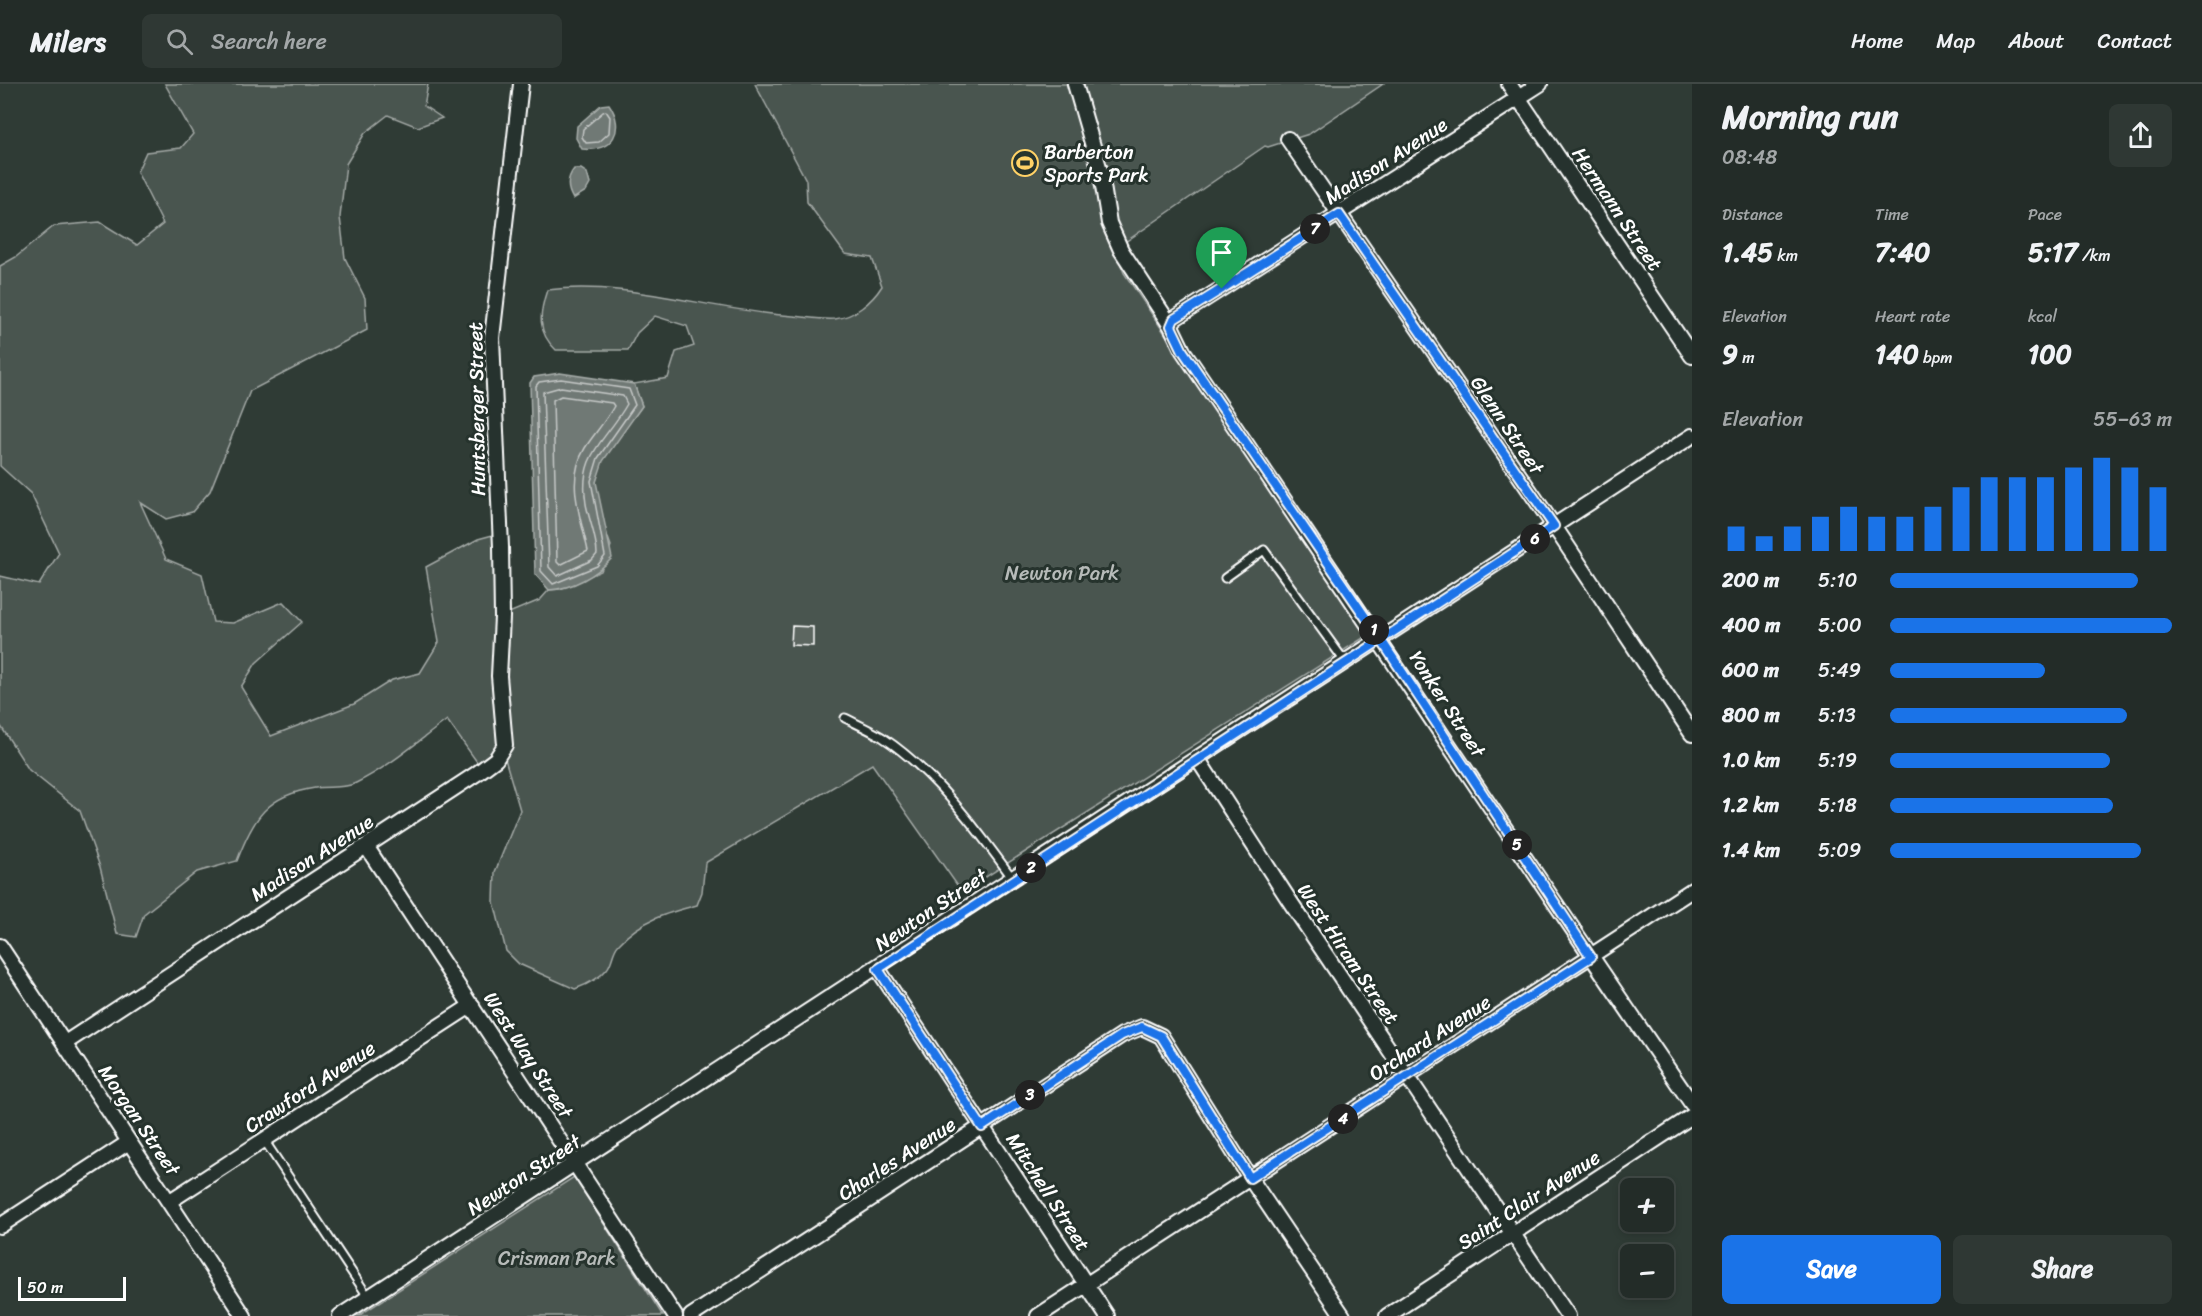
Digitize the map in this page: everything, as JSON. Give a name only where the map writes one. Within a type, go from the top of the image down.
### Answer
[{"type":"street","name":"Huntsberger Street","points":[[499,663],[502,616],[501,547],[492,338],[521,84]]},
{"type":"street","name":"Yonker Street","points":[[1075,84],[1101,174],[1109,223],[1120,250],[1171,326],[1183,351],[1381,640],[1591,957],[1692,1104]]},
{"type":"street","name":"Hermann Street","points":[[1509,84],[1692,356]]},
{"type":"street","name":"Madison Avenue","points":[[1171,326],[1174,319],[1540,84]]},
{"type":"street","name":"Glenn Street","points":[[1288,139],[1554,526],[1692,734]]},
{"type":"street","name":"Newton Street","points":[[340,1316],[878,969],[1013,879],[1199,761],[1692,436]]},
{"type":"street","name":"Madison Avenue","points":[[65,1043],[476,774],[503,751],[505,745],[499,663]]},
{"type":"street","name":"West Hiram Street","points":[[1199,761],[1406,1076],[1568,1316]]},
{"type":"street","name":"West Way Street","points":[[366,846],[675,1316]]},
{"type":"street","name":"Orchard Avenue","points":[[1038,1316],[1692,890]]},
{"type":"street","name":"Morgan Street","points":[[0,946],[244,1316]]},
{"type":"street","name":"Mitchell Street","points":[[878,969],[1107,1316]]},
{"type":"street","name":"Crawford Avenue","points":[[170,1201],[472,1005]]},
{"type":"street","name":"Charles Avenue","points":[[692,1316],[1122,1035],[1142,1027],[1156,1033],[1250,1178]]},
{"type":"street","name":"Saint Clair Avenue","points":[[1387,1316],[1692,1116]]},
{"type":"street","points":[[0,1226],[129,1142]]},
{"type":"street","points":[[1250,1178],[1343,1316]]},
{"type":"lane","points":[[1225,578],[1264,550],[1346,663]]},
{"type":"lane","points":[[845,718],[883,738],[934,782],[971,821],[1013,879]]},
{"type":"lane","points":[[264,1140],[369,1298]]},
{"type":"green space","name":"Newton Park","points":[[165,84],[428,84],[424,106],[442,118],[418,127],[388,115],[365,133],[346,164],[340,217],[345,258],[365,298],[367,330],[250,391],[210,491],[192,512],[166,519],[140,502],[166,559],[202,574],[213,622],[233,623],[283,602],[302,622],[256,663],[241,687],[271,736],[354,704],[392,680],[420,673],[439,642],[426,567],[478,539],[500,533],[502,616],[540,600],[549,590],[560,589],[601,571],[611,546],[600,514],[596,490],[602,461],[607,451],[642,406],[634,384],[668,378],[676,352],[694,346],[687,326],[655,316],[637,333],[628,350],[556,350],[545,336],[541,322],[547,290],[609,289],[762,313],[819,319],[842,318],[856,312],[878,292],[882,286],[872,258],[845,254],[807,202],[806,180],[755,84],[1383,84],[1309,134],[1265,146],[1115,249],[1124,273],[1368,635],[962,892],[872,764],[705,863],[702,892],[697,905],[665,915],[636,929],[617,947],[604,972],[593,981],[575,989],[519,964],[506,951],[494,902],[495,872],[520,810],[503,752],[482,769],[447,720],[391,762],[356,783],[299,791],[273,803],[264,811],[249,832],[237,861],[197,872],[144,914],[136,937],[117,934],[100,867],[80,811],[29,770],[0,725],[0,576],[39,585],[59,553],[31,494],[0,466],[0,266],[16,257],[54,226],[100,222],[137,245],[163,224],[137,172],[146,152],[181,148],[193,134]]},
{"type":"green space","name":"Crisman Park","points":[[574,1177],[663,1316],[358,1316]]},
{"type":"water","points":[[609,104],[616,122],[614,137],[602,147],[582,149],[576,138],[577,126],[601,105]]},
{"type":"water","points":[[574,169],[581,169],[587,173],[590,184],[586,191],[573,199],[568,184]]},
{"type":"water","points":[[560,373],[634,384],[642,406],[603,461],[596,482],[612,558],[584,580],[549,590],[535,574],[530,383],[534,377]]},
{"type":"building","points":[[792,626],[813,627],[813,646],[791,645]]},
{"type":"place","name":"Barberton Sports Park","points":[[1025,163]]},
{"type":"route","points":[[1222,289],[1174,319],[1171,326],[1183,351],[1381,640],[878,969],[982,1127],[1122,1035],[1142,1027],[1151,1029],[1161,1036],[1250,1178],[1591,957],[1381,640],[1554,526],[1339,214],[1222,289]]}]
